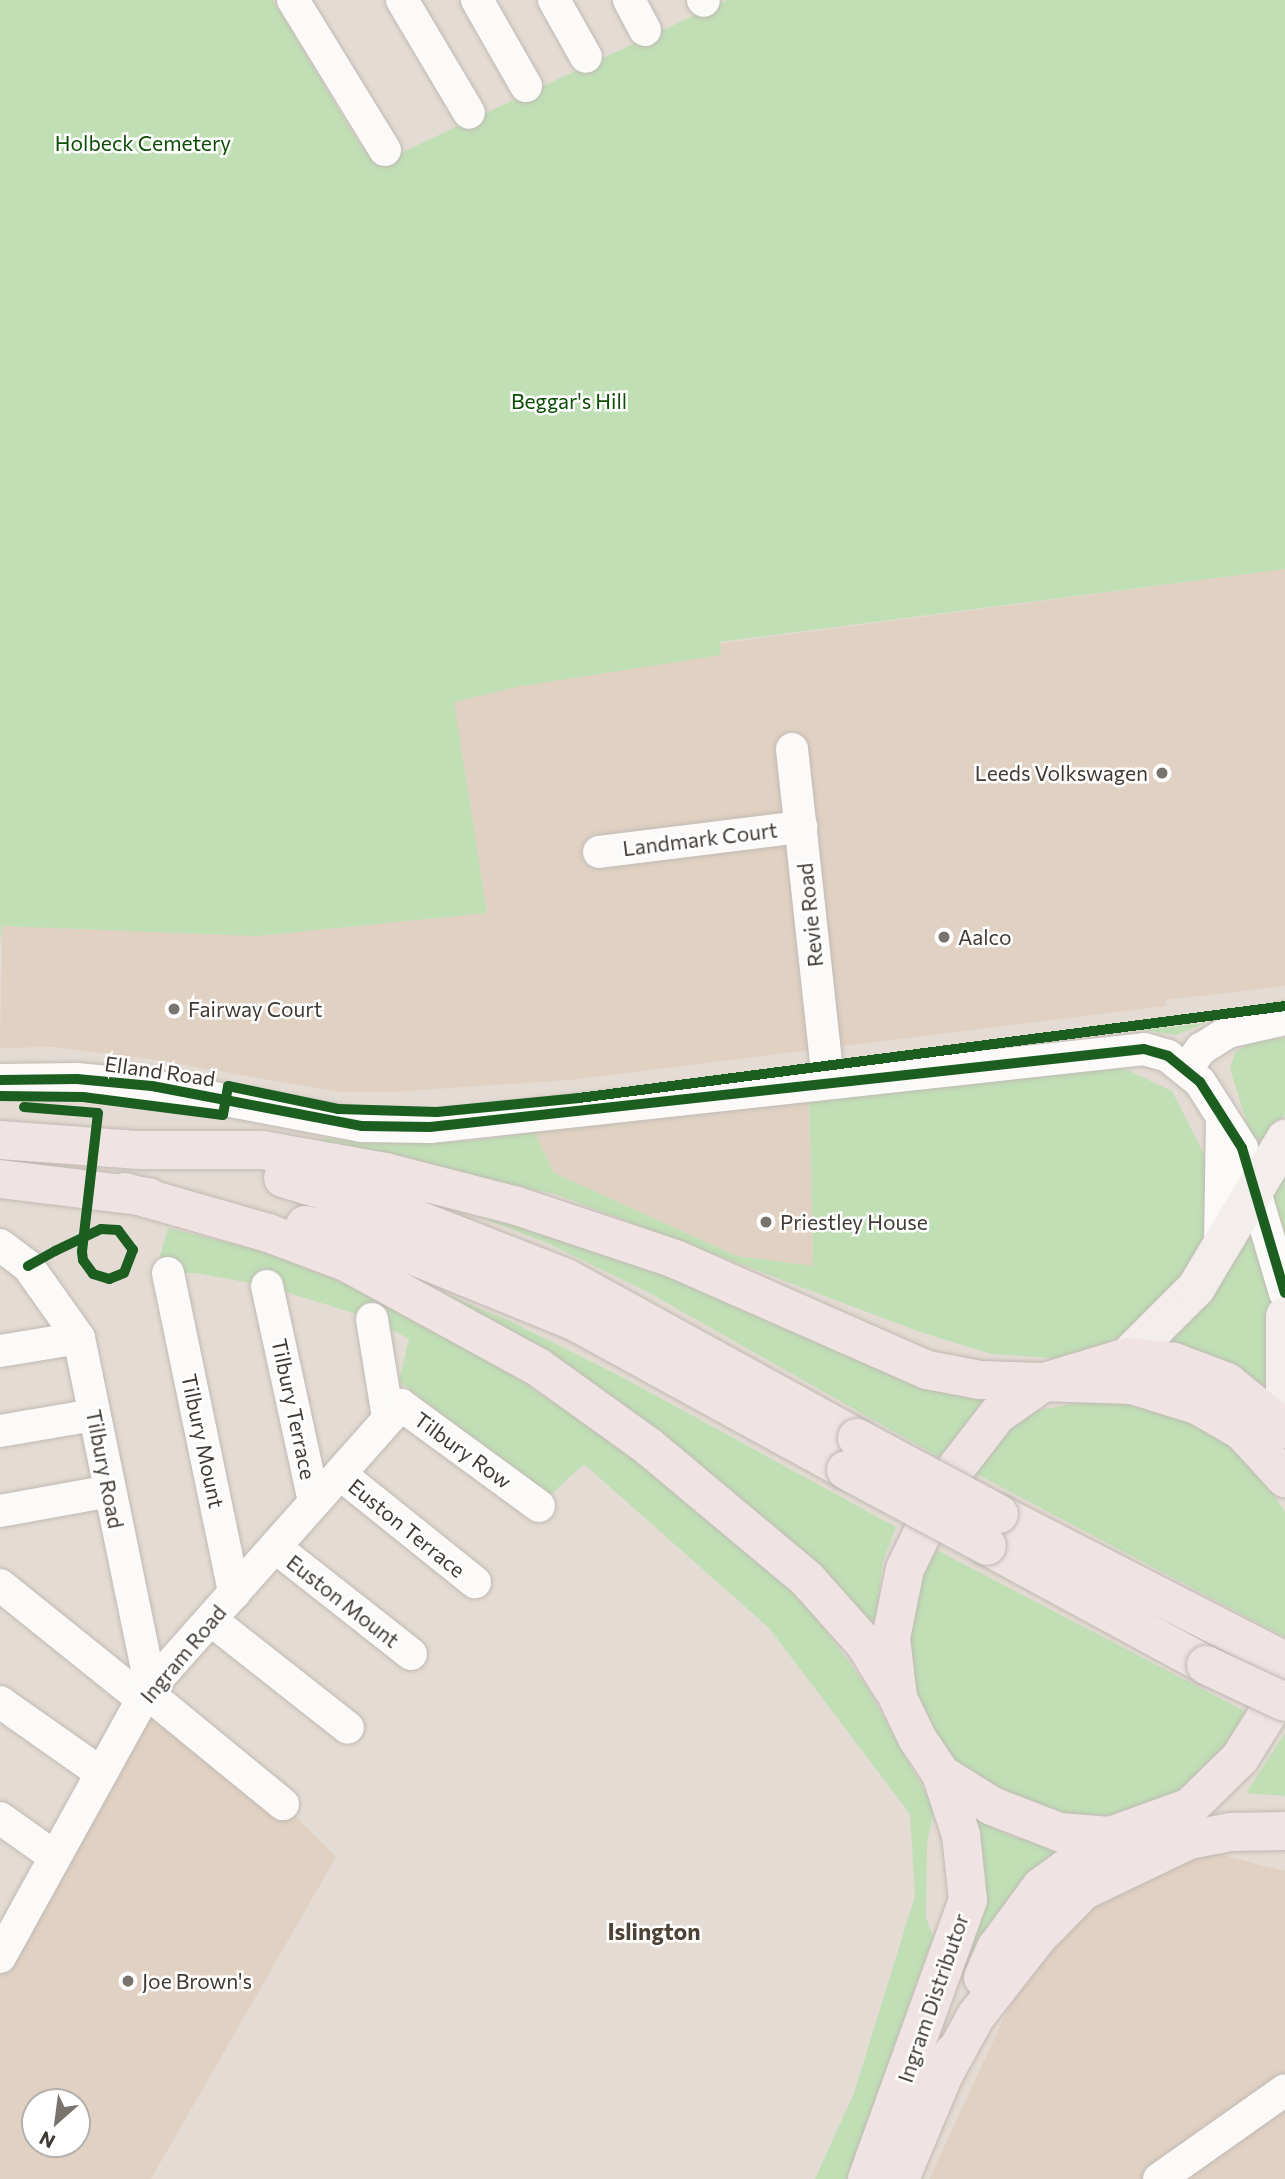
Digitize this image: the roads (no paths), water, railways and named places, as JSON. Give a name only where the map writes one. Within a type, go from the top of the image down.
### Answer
[{"type":"highway","points":[[0,1140],[141,1150],[262,1150],[384,1172],[517,1206],[675,1259],[927,1370],[980,1380],[1078,1380],[1132,1385],[1196,1405],[1242,1431],[1285,1478]]},
{"type":"highway","points":[[141,1150],[337,1191],[494,1248],[629,1311],[851,1454]]},
{"type":"highway","points":[[0,1179],[125,1192],[285,1220],[382,1242],[574,1321],[851,1454],[1215,1649],[1285,1702]]},
{"type":"highway","points":[[125,1192],[268,1233],[346,1262],[538,1367],[648,1446],[806,1577],[865,1644],[898,1698],[917,1738],[941,1773],[1026,1822],[1059,1832],[1110,1836],[1190,1808],[1285,1815]]},
{"type":"highway","points":[[898,1698],[891,1637],[895,1606],[920,1532],[950,1476],[973,1443],[997,1415],[1044,1382],[1127,1357],[1174,1362],[1209,1374],[1250,1396],[1285,1429]]},
{"type":"highway","points":[[1215,1649],[1285,1661]]},
{"type":"highway","points":[[1190,1808],[1240,1758],[1285,1686]]},
{"type":"highway","name":"Ingram Distributor","points":[[867,2179],[968,1900],[961,1835],[941,1773]]},
{"type":"highway","points":[[943,2076],[976,2016],[1038,1937],[1083,1891],[1189,1840],[1231,1832],[1285,1831]]},
{"type":"highway","name":"Ingram Distributor","points":[[900,2179],[996,1948],[1041,1887],[1110,1836]]},
{"type":"main road","points":[[1127,1357],[1189,1297],[1285,1139]]},
{"type":"main road","points":[[1285,1316],[1285,1388]]},
{"type":"street","points":[[293,0],[385,149]]},
{"type":"street","points":[[402,0],[469,113]]},
{"type":"street","points":[[477,0],[527,86]]},
{"type":"street","points":[[554,0],[586,57]]},
{"type":"street","points":[[629,0],[645,30]]},
{"type":"street","name":"Revie Road","points":[[792,749],[828,1081]]},
{"type":"street","name":"Landmark Court","points":[[598,852],[801,827]]},
{"type":"street","points":[[1186,1068],[1201,1049],[1228,1032],[1285,1018]]},
{"type":"street","name":"Elland Road","points":[[0,1080],[77,1079],[152,1086],[362,1125],[430,1127],[1128,1048],[1157,1051],[1186,1068],[1222,1115],[1242,1148],[1285,1293]]},
{"type":"street","points":[[1220,1244],[1222,1115]]},
{"type":"street","name":"Tilbury Road","points":[[0,1245],[27,1266],[79,1338],[146,1693]]},
{"type":"street","name":"Tilbury Mount","points":[[177,1281],[234,1593]]},
{"type":"street","name":"Tilbury Terrace","points":[[281,1303],[314,1503]]},
{"type":"street","points":[[372,1319],[388,1347],[388,1418]]},
{"type":"street","points":[[0,1352],[79,1338]]},
{"type":"street","name":"Tilbury Row","points":[[388,1418],[401,1405],[539,1506]]},
{"type":"street","points":[[0,1431],[94,1415]]},
{"type":"street","name":"Ingram Road","points":[[3,1943],[55,1857],[146,1693],[388,1418]]},
{"type":"street","name":"Euston Terrace","points":[[340,1474],[475,1582]]},
{"type":"street","points":[[0,1511],[110,1491]]},
{"type":"street","name":"Euston Mount","points":[[275,1547],[411,1654]]},
{"type":"street","points":[[0,1585],[146,1693],[283,1804]]},
{"type":"street","points":[[211,1620],[348,1728]]},
{"type":"street","points":[[0,1702],[102,1773]]},
{"type":"street","points":[[0,1818],[55,1857]]},
{"type":"street","points":[[1159,2179],[1285,2090]]},
{"type":"place","name":"Leeds Volkswagen","points":[[1162,773]]},
{"type":"place","name":"Aalco","points":[[944,937]]},
{"type":"place","name":"Fairway Court","points":[[174,1009]]},
{"type":"place","name":"Priestley House","points":[[766,1222]]},
{"type":"place","name":"Joe Brown's","points":[[128,1981]]},
{"type":"district","name":"Islington","points":[[654,1931]]},
{"type":"park label","name":"Holbeck Cemetery","points":[[143,143]]},
{"type":"park label","name":"Beggar's Hill","points":[[569,401]]}]
